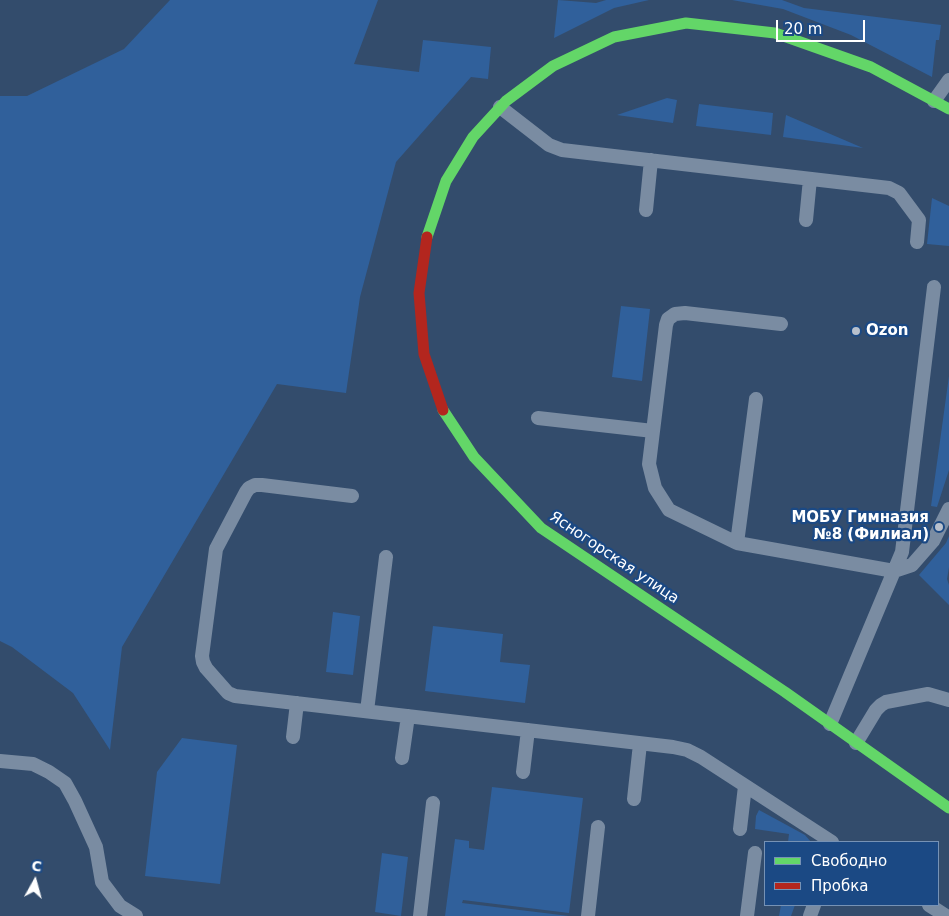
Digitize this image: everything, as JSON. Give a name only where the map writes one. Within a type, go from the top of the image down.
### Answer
[{"type":"street","name":"Ясногорская улица","points":[[949,109],[871,68],[775,33],[686,23],[614,37],[553,66],[506,101],[473,137],[446,181],[427,235],[419,294],[424,354],[442,408],[474,457],[541,528],[830,724],[949,808]]},
{"type":"lane","points":[[934,101],[949,80]]},
{"type":"lane","points":[[500,107],[554,148],[889,188],[894,190],[919,220],[917,242]]},
{"type":"lane","points":[[646,210],[651,160]]},
{"type":"lane","points":[[806,220],[810,179]]},
{"type":"lane","points":[[830,724],[902,552],[934,287]]},
{"type":"lane","points":[[781,324],[684,313],[675,314],[668,319],[649,464],[655,488],[669,510],[737,544],[894,571],[912,564],[933,541],[949,509]]},
{"type":"lane","points":[[737,544],[756,399]]},
{"type":"lane","points":[[538,418],[653,431]]},
{"type":"lane","points":[[352,496],[254,485],[246,492],[216,549],[202,656],[203,662],[228,694],[687,750],[830,841]]},
{"type":"lane","points":[[367,711],[386,557]]},
{"type":"lane","points":[[856,743],[876,710],[886,702],[928,694],[949,700]]},
{"type":"lane","points":[[293,737],[297,703]]},
{"type":"lane","points":[[402,758],[408,716]]},
{"type":"lane","points":[[523,772],[528,730]]},
{"type":"lane","points":[[634,799],[640,744]]},
{"type":"lane","points":[[0,761],[33,764],[65,783],[76,801],[96,847],[102,882],[120,906],[136,916]]},
{"type":"lane","points":[[740,829],[745,786]]},
{"type":"lane","points":[[420,916],[433,803]]},
{"type":"lane","points":[[588,916],[598,827]]},
{"type":"lane","points":[[747,916],[755,853]]},
{"type":"lane","points":[[930,906],[946,916]]},
{"type":"shaded area","points":[[170,0],[378,0],[354,64],[419,72],[423,40],[491,47],[488,79],[471,77],[396,162],[360,297],[346,393],[277,384],[122,647],[110,750],[73,693],[12,647],[0,641],[0,96],[27,96],[124,49]]},
{"type":"shaded area","points":[[558,0],[596,3],[606,0],[649,0],[614,8],[554,38]]},
{"type":"shaded area","points":[[732,0],[782,0],[804,8],[941,25],[939,40],[936,40],[932,77],[851,35],[783,9]]},
{"type":"shaded area","points":[[667,98],[677,100],[673,123],[617,115]]},
{"type":"shaded area","points":[[699,104],[773,113],[771,135],[696,126]]},
{"type":"shaded area","points":[[786,115],[863,148],[783,137]]},
{"type":"shaded area","points":[[932,198],[949,206],[949,246],[927,244]]},
{"type":"shaded area","points":[[621,306],[650,309],[642,381],[612,377]]},
{"type":"shaded area","points":[[949,376],[949,470],[937,507],[931,506]]},
{"type":"shaded area","points":[[949,536],[947,579],[949,585],[949,605],[919,575],[946,543]]},
{"type":"shaded area","points":[[333,612],[360,616],[353,675],[326,672]]},
{"type":"shaded area","points":[[433,626],[503,634],[500,662],[530,665],[525,703],[425,691]]},
{"type":"shaded area","points":[[182,738],[237,745],[220,884],[145,876],[157,772]]},
{"type":"shaded area","points":[[492,787],[583,798],[569,913],[463,900],[462,903],[569,916],[445,916],[455,839],[469,841],[469,848],[484,850]]},
{"type":"shaded area","points":[[759,810],[805,835],[810,841],[788,841],[789,834],[755,829],[756,816]]},
{"type":"shaded area","points":[[382,853],[408,857],[401,916],[375,912]]},
{"type":"shaded area","points":[[781,906],[795,906],[791,916],[779,916]]},
{"type":"traffic: fast","points":[[427,237],[446,181],[473,137],[506,101],[553,66],[614,37],[686,23],[775,33],[871,67],[949,109]]},
{"type":"traffic: fast","points":[[443,410],[474,457],[541,528],[785,692],[949,808]]},
{"type":"traffic: jam","points":[[427,237],[419,293],[424,354],[443,410]]},
{"type":"place","name":"Ozon","points":[[856,331]]},
{"type":"place","name":"МОБУ Гимназия №8 (Филиал)","points":[[939,527]]}]
